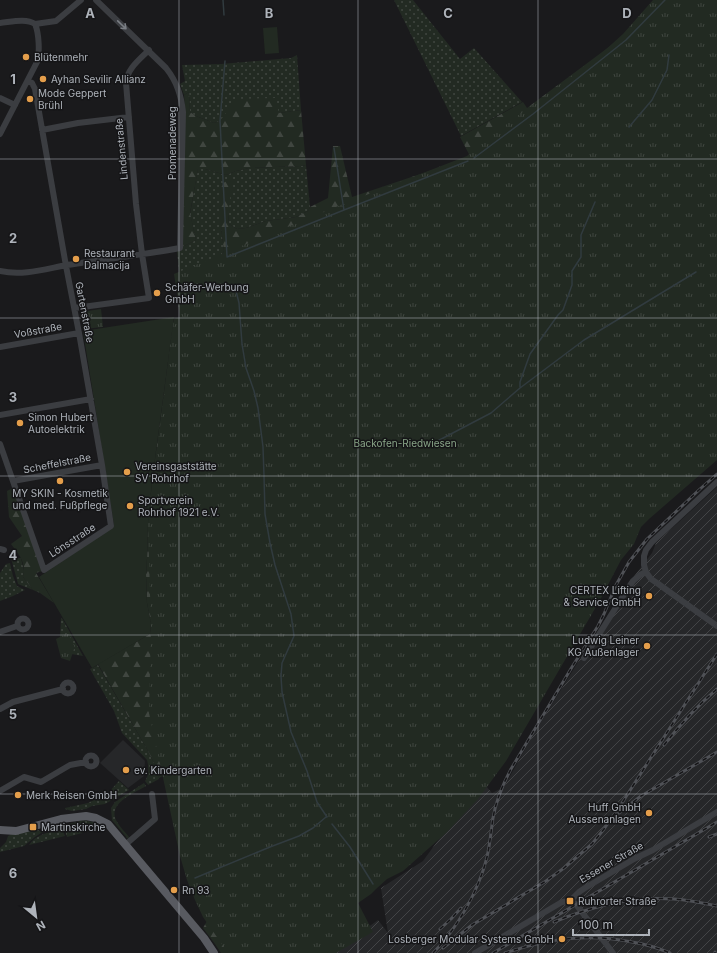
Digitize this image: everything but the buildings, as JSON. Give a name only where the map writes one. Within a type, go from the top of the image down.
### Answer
[{"type":"main road","points":[[0,830],[16,831],[61,819],[89,816],[108,824],[204,938],[214,953]]},
{"type":"street","points":[[0,23],[27,21],[35,24],[56,21],[82,0]]},
{"type":"street","name":"Promenadeweg","points":[[96,0],[171,73],[181,98],[183,112],[180,248],[142,254]]},
{"type":"street","points":[[0,134],[39,57],[35,24]]},
{"type":"street","name":"Lindenstraße","points":[[75,308],[149,298],[136,204],[126,77],[129,71],[149,50]]},
{"type":"street","name":"Gartenstraße","points":[[28,81],[32,83],[35,89],[91,399],[111,526]]},
{"type":"street","points":[[0,98],[14,105]]},
{"type":"street","points":[[42,130],[78,123],[128,117]]},
{"type":"street","points":[[0,271],[9,273],[32,272],[142,254]]},
{"type":"street","name":"Voßstraße","points":[[0,347],[79,333]]},
{"type":"street","points":[[0,415],[91,399]]},
{"type":"street","points":[[0,444],[13,481]]},
{"type":"street","name":"Scheffelstraße","points":[[44,570],[13,481],[102,465]]},
{"type":"street","points":[[717,482],[652,542],[646,550],[644,556],[646,572],[651,579],[717,626]]},
{"type":"street","name":"Lönsstraße","points":[[44,570],[111,526]]},
{"type":"street","points":[[584,658],[629,587],[640,575],[646,572]]},
{"type":"street","points":[[0,632],[18,626]]},
{"type":"street","points":[[0,709],[13,702],[63,688]]},
{"type":"street","points":[[0,790],[24,777],[41,782],[70,765],[86,762]]},
{"type":"street","points":[[125,844],[155,819],[152,794]]},
{"type":"street","name":"Essener Straße","points":[[475,953],[562,902],[570,901],[582,890],[717,812]]},
{"type":"street","points":[[570,901],[578,907],[613,953]]},
{"type":"shaded area","points":[[717,487],[717,953],[332,953],[378,920],[388,933],[381,888],[423,861],[461,809],[486,786],[492,793],[504,787],[533,735],[583,654],[635,575],[652,553],[656,543]]},
{"type":"shaded area","name":"ev. Kindergarten","points":[[123,740],[145,761],[144,776],[128,788],[100,763]]},
{"type":"green space","points":[[394,0],[413,0],[460,59],[474,48],[522,102],[461,136]]},
{"type":"green space","name":"Backofen-Riedwiesen","points":[[653,0],[717,0],[717,460],[641,527],[634,544],[621,560],[600,600],[506,761],[478,799],[446,833],[403,871],[387,879],[371,894],[358,903],[373,932],[336,953],[228,953],[203,917],[187,880],[180,856],[149,713],[151,627],[148,524],[173,322],[181,318],[174,274],[348,202],[467,156],[477,146],[602,53],[623,34]]},
{"type":"green space","points":[[672,0],[472,160],[460,137],[523,102],[527,108]]},
{"type":"green space","points":[[277,27],[279,53],[265,54],[263,28]]},
{"type":"green space","points":[[297,55],[301,110],[214,123],[190,112],[189,92],[184,95],[180,84],[185,81],[182,65],[221,64],[291,58]]},
{"type":"green space","points":[[189,92],[190,112],[214,123],[220,121],[236,99],[275,98],[279,113],[301,110],[306,165],[249,168],[226,175],[205,169],[198,169],[190,213],[196,240],[182,247],[184,95]]},
{"type":"green space","points":[[333,146],[340,146],[352,197],[468,158],[216,264],[224,251],[221,227],[221,184],[233,178],[228,214],[229,224],[237,229],[246,228],[266,221],[296,217],[308,211],[310,207],[328,198]]},
{"type":"green space","points":[[306,165],[310,207],[308,211],[296,217],[266,221],[246,228],[237,229],[229,224],[228,214],[221,227],[224,251],[216,263],[180,280],[177,251],[196,240],[190,214],[198,168],[226,175],[249,168]]},
{"type":"green space","points":[[186,293],[241,953],[221,953],[203,928],[207,921],[168,773],[159,778],[158,771],[147,749],[98,664],[150,634],[151,624],[147,603],[146,575],[148,524],[152,481],[174,319],[180,317],[177,296]]},
{"type":"green space","points":[[101,309],[103,327],[84,329],[80,313]]},
{"type":"green space","name":"Sportverein Rohrhof 1921 e.V.","points":[[174,317],[152,481],[148,524],[146,575],[147,603],[151,624],[150,634],[92,668],[39,577],[114,525],[83,331]]},
{"type":"green space","points":[[13,488],[42,571],[36,573],[54,603],[33,590],[23,577],[23,563],[20,556],[11,544],[22,536],[9,517],[7,491]]},
{"type":"green space","points":[[11,558],[21,558],[24,571],[23,577],[33,590],[18,584]]},
{"type":"green space","points":[[10,563],[17,586],[25,590],[0,601],[0,573],[6,564]]},
{"type":"green space","points":[[61,618],[83,656],[71,654],[60,638]]},
{"type":"green space","points":[[68,633],[75,646],[70,661],[61,658],[56,639]]},
{"type":"green space","points":[[98,665],[147,749],[158,771],[159,779],[148,785],[145,781],[148,771],[147,760],[122,733],[114,711],[90,669]]},
{"type":"green space","points":[[119,781],[129,790],[105,804],[72,811],[65,809],[88,803],[108,793]]},
{"type":"green space","points":[[144,783],[146,786],[124,799],[116,808],[114,814],[120,827],[129,837],[128,839],[112,820],[111,808],[115,802]]},
{"type":"green space","points":[[84,820],[97,823],[82,833],[67,837],[64,827]]},
{"type":"green space","points":[[48,829],[48,831],[41,833],[24,846],[0,852],[0,848],[6,842],[8,836],[12,834]]},
{"type":"green space","points":[[62,829],[65,836],[29,845],[39,836],[48,832]]},
{"type":"waterway","points":[[223,0],[224,15]]},
{"type":"waterway","points":[[474,158],[533,114],[626,40],[665,0]]},
{"type":"waterway","points":[[629,127],[652,100],[667,70],[669,55]]},
{"type":"waterway","points":[[225,61],[220,121],[227,257],[344,210]]},
{"type":"waterway","points":[[334,148],[344,210],[468,161]]},
{"type":"waterway","points":[[520,387],[520,382],[530,354],[563,310],[572,285],[572,271],[581,257],[581,235],[595,202]]},
{"type":"waterway","points":[[426,447],[491,413],[520,388],[584,340],[696,272]]},
{"type":"waterway","points":[[236,291],[239,303],[242,344],[246,368],[258,408],[263,447],[265,514],[275,565],[291,614],[294,636],[282,663],[282,692],[291,732],[307,771],[317,802],[327,817]]},
{"type":"waterway","points":[[195,878],[299,836],[313,828],[326,817]]},
{"type":"waterway","points":[[332,824],[350,847],[373,884]]},
{"type":"railway","points":[[433,953],[459,921],[479,883],[487,857],[496,805],[500,792],[511,769],[598,626],[616,585],[629,562],[647,539],[717,474]]},
{"type":"railway","points":[[443,948],[472,925],[546,881],[592,844],[622,803],[717,654]]},
{"type":"railway","points":[[664,745],[689,716],[717,689]]},
{"type":"railway","points":[[619,813],[641,796],[717,752]]},
{"type":"railway","points":[[493,953],[717,822]]},
{"type":"railway","points":[[709,837],[717,834]]},
{"type":"railway","points":[[554,922],[583,911],[613,903],[643,899],[680,899],[717,906]]},
{"type":"railway","points":[[440,929],[461,908]]},
{"type":"railway","points":[[505,953],[536,944],[583,938],[615,939],[651,946],[670,953]]},
{"type":"place","name":"Blütenmehr","points":[[26,57]]},
{"type":"place","name":"Ayhan Sevilir Allianz","points":[[43,79]]},
{"type":"place","name":"Mode Geppert Brühl","points":[[30,99]]},
{"type":"place","name":"Restaurant Dalmacija","points":[[76,259]]},
{"type":"place","name":"Schäfer-Werbung GmbH","points":[[157,293]]},
{"type":"place","name":"Simon Hubert Autoelektrik","points":[[20,423]]},
{"type":"place","name":"Vereinsgaststätte SV Rohrhof","points":[[127,472]]},
{"type":"place","name":"MY SKIN - Kosmetik und med. Fußpflege","points":[[60,481]]},
{"type":"place","name":"Sportverein Rohrhof 1921 e.V.","points":[[130,506]]},
{"type":"place","name":"CERTEX Lifting & Service GmbH","points":[[649,596]]},
{"type":"place","name":"Ludwig Leiner KG Außenlager","points":[[647,646]]},
{"type":"place","name":"ev. Kindergarten","points":[[126,770]]},
{"type":"place","name":"Merk Reisen GmbH","points":[[18,795]]},
{"type":"place","name":"Huff GmbH Aussenanlagen","points":[[649,813]]},
{"type":"place","name":"Martinskirche","points":[[33,827]]},
{"type":"place","name":"Rn 93","points":[[174,890]]},
{"type":"place","name":"Ruhrorter Straße","points":[[570,901]]},
{"type":"place","name":"Losberger Modular Systems GmbH","points":[[562,939]]}]
